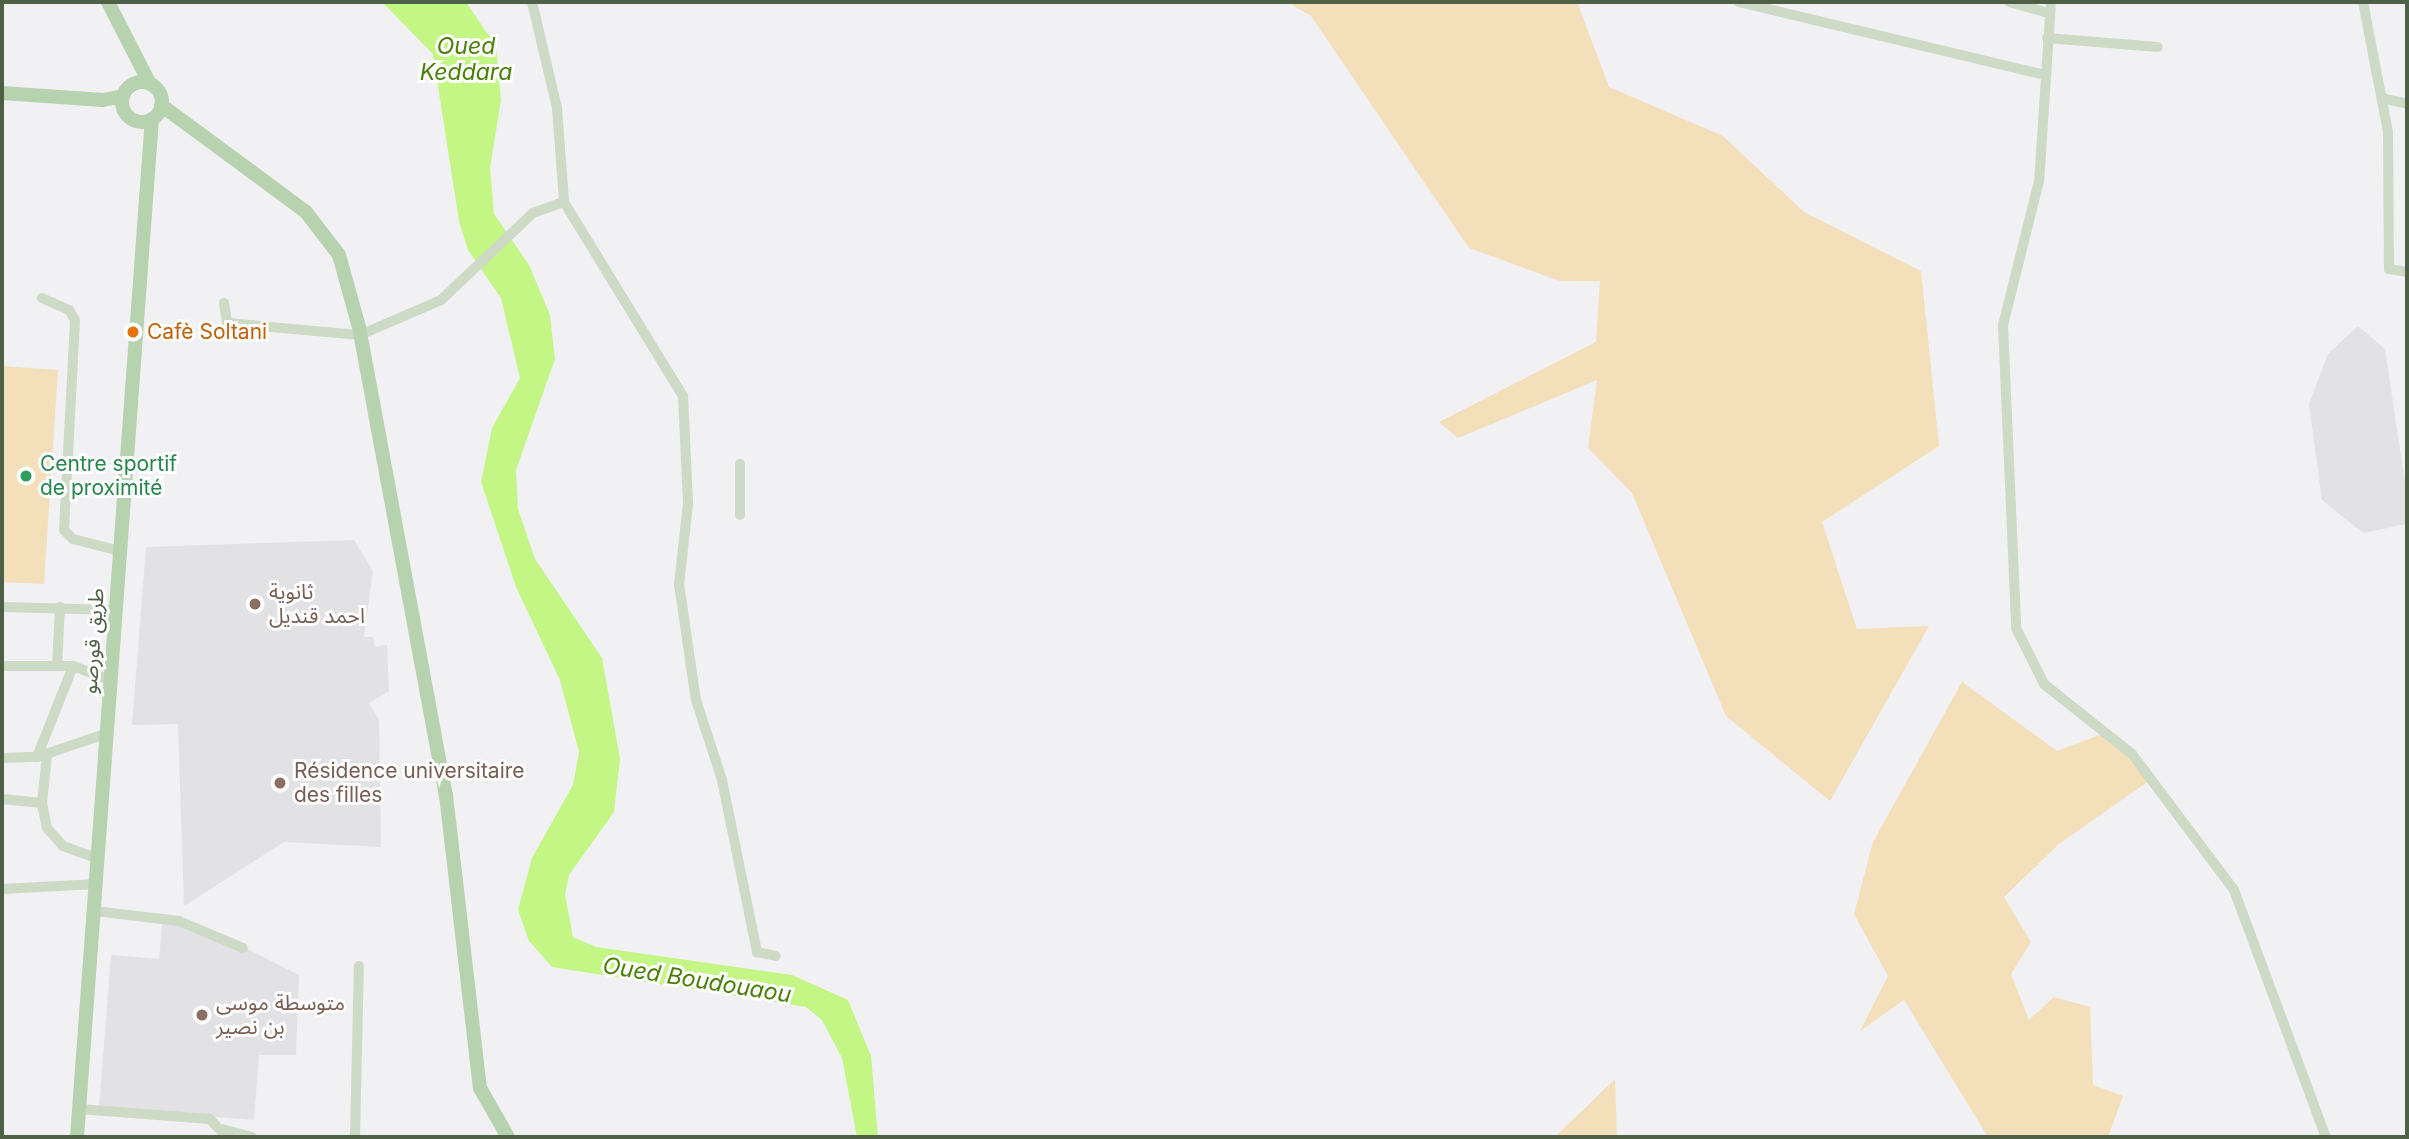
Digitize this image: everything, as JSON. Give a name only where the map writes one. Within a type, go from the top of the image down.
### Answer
[{"type":"main road","points":[[108,2],[131,52],[150,84],[152,115]]},
{"type":"main road","points":[[126,97],[131,52]]},
{"type":"main road","points":[[2,93],[103,100],[126,97],[150,84]]},
{"type":"main road","points":[[126,97],[152,115],[200,136],[256,172],[325,232],[339,255],[360,335],[446,795],[480,1088],[508,1137]]},
{"type":"main road","name":"طريق قورصو","points":[[77,1137],[152,115]]},
{"type":"street","points":[[532,2],[557,108],[564,202],[682,396],[688,504],[679,584],[696,700],[722,780],[757,952],[776,956]]},
{"type":"street","points":[[1738,2],[2045,75]]},
{"type":"street","points":[[2009,2],[2050,7],[2039,181],[2003,325],[2016,628],[2044,684],[2132,754],[2228,880],[2281,1003],[2326,1137]]},
{"type":"street","points":[[2363,2],[2382,98],[2391,166],[2389,269],[2407,272]]},
{"type":"street","points":[[2047,38],[2158,47]]},
{"type":"street","points":[[2382,98],[2407,104]]},
{"type":"street","points":[[224,303],[227,323],[360,335],[456,290],[533,213],[564,202]]},
{"type":"street","points":[[42,298],[69,310],[75,320],[64,530],[73,539],[120,551]]},
{"type":"street","points":[[740,464],[740,516]]},
{"type":"street","points":[[2,607],[116,610]]},
{"type":"street","points":[[57,666],[60,607]]},
{"type":"street","points":[[2,666],[73,666],[112,681]]},
{"type":"street","points":[[73,666],[42,756],[42,803],[54,837],[99,859]]},
{"type":"street","points":[[2,758],[42,756],[108,733]]},
{"type":"street","points":[[2,799],[42,803]]},
{"type":"street","points":[[2,889],[97,884]]},
{"type":"street","points":[[94,911],[179,921],[243,948]]},
{"type":"street","points":[[355,1137],[359,966]]},
{"type":"street","points":[[79,1109],[210,1119],[224,1133],[252,1137]]},
{"type":"shaded area","points":[[1287,2],[1577,2],[1609,87],[1723,136],[1804,212],[1921,271],[1939,446],[1822,522],[1857,629],[1929,626],[1830,801],[1726,716],[1632,493],[1588,448],[1597,380],[1458,438],[1439,422],[1596,342],[1600,281],[1560,281],[1469,248],[1311,16]]},
{"type":"shaded area","points":[[2358,326],[2385,349],[2407,496],[2407,524],[2363,533],[2322,500],[2309,404],[2328,354]]},
{"type":"shaded area","name":"Centre sportif de proximité","points":[[2,366],[58,370],[44,584],[2,582]]},
{"type":"shaded area","name":"ثانوية احمد قنديل","points":[[354,540],[373,571],[364,637],[373,637],[375,647],[387,645],[389,691],[369,703],[379,720],[381,847],[284,842],[184,906],[178,724],[132,725],[146,547]]},
{"type":"shaded area","points":[[1962,682],[2057,751],[2105,733],[2150,780],[2059,844],[2004,897],[2031,942],[2011,974],[2029,1020],[2054,997],[2090,1007],[2093,1085],[2123,1096],[2108,1137],[1988,1137],[1904,1000],[1860,1031],[1888,976],[1854,914],[1873,842]]},
{"type":"shaded area","name":"متوسطة موسى بن نصير","points":[[163,916],[226,938],[299,975],[296,1055],[259,1055],[254,1120],[99,1108],[111,955],[159,959]]},
{"type":"shaded area","points":[[1615,1079],[1617,1137],[1555,1137]]},
{"type":"water","name":"Oued Keddara","points":[[382,2],[466,2],[496,46],[501,100],[490,168],[494,214],[529,265],[550,315],[555,359],[516,470],[518,509],[535,559],[602,658],[620,759],[614,812],[569,875],[565,894],[573,937],[596,947],[792,975],[848,1000],[871,1056],[878,1137],[857,1137],[842,1058],[822,1020],[806,1007],[552,967],[529,941],[518,910],[532,858],[573,785],[579,752],[560,680],[516,587],[481,482],[492,428],[520,378],[501,298],[468,250],[459,221],[433,54]]},
{"type":"place","name":"Cafè Soltani","points":[[133,332]]},
{"type":"place","name":"Centre sportif de proximité","points":[[26,476]]},
{"type":"place","name":"ثانوية احمد قنديل","points":[[255,604]]},
{"type":"place","name":"Résidence universitaire des filles","points":[[280,783]]},
{"type":"place","name":"متوسطة موسى بن نصير","points":[[202,1015]]},
{"type":"water label","name":"Oued Boudouaou","points":[[697,980]]}]
